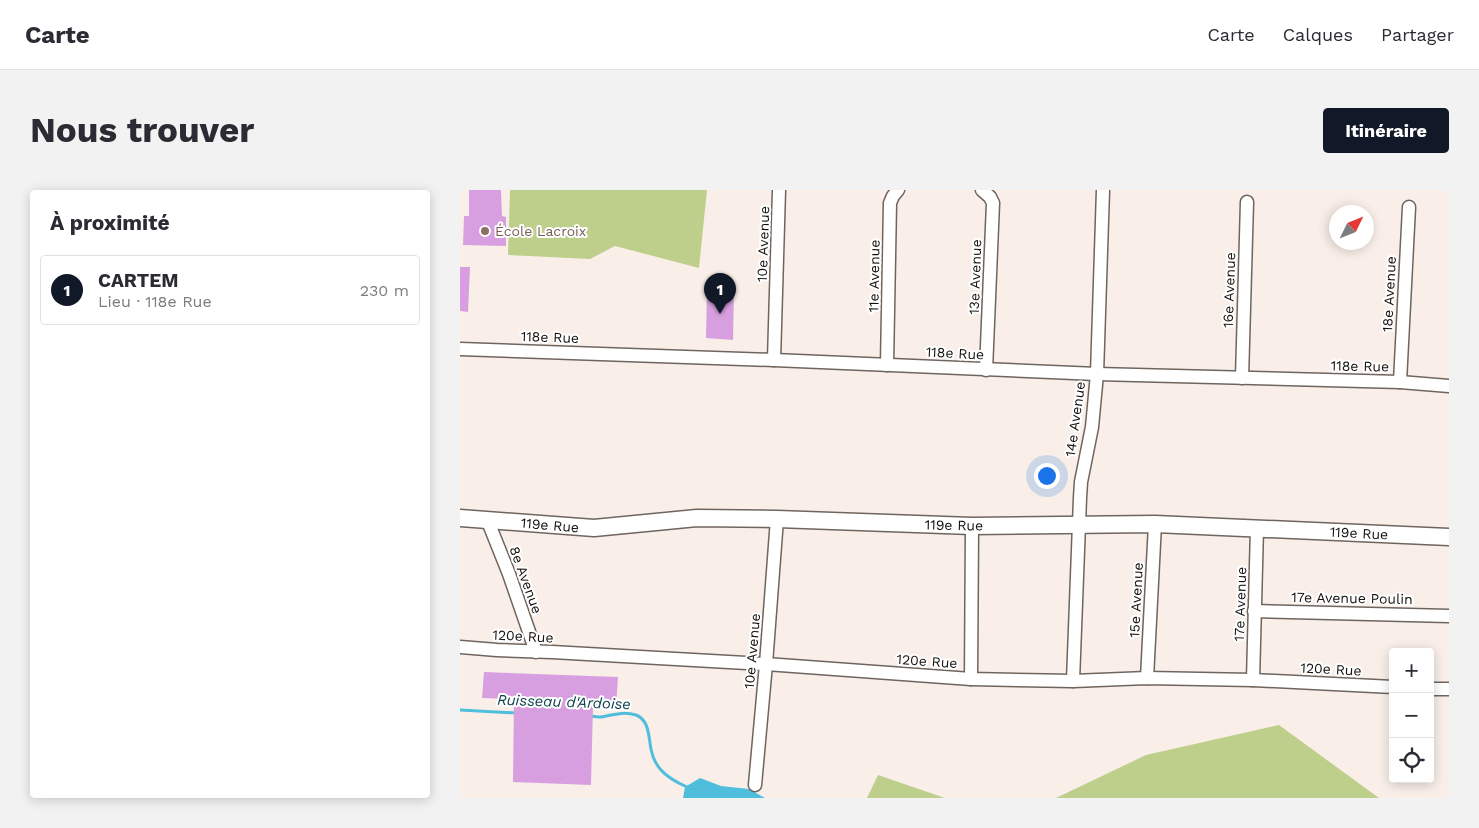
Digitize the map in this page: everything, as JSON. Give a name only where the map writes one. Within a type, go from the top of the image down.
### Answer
[{"type":"street","name":"10e Avenue","points":[[774,360],[779,190]]},
{"type":"street","name":"11e Avenue","points":[[887,365],[890,203],[898,190]]},
{"type":"street","name":"13e Avenue","points":[[982,190],[990,197],[993,203],[986,370]]},
{"type":"street","name":"14e Avenue","points":[[1073,681],[1081,482],[1092,427],[1097,374],[1103,190]]},
{"type":"street","name":"16e Avenue","points":[[1242,378],[1247,202]]},
{"type":"street","name":"18e Avenue","points":[[1400,382],[1409,207]]},
{"type":"street","name":"118e Rue","points":[[460,349],[1097,374],[1400,382],[1449,386]]},
{"type":"street","name":"119e Rue","points":[[460,518],[594,528],[697,518],[972,526],[1155,524],[1449,537]]},
{"type":"street","name":"10e Avenue","points":[[755,785],[777,519]]},
{"type":"street","name":"8e Avenue","points":[[487,520],[509,574],[536,652]]},
{"type":"street","name":"15e Avenue","points":[[1147,678],[1155,524]]},
{"type":"street","points":[[971,679],[972,526]]},
{"type":"street","name":"17e Avenue","points":[[1253,680],[1257,528]]},
{"type":"street","name":"17e Avenue Poulin","points":[[1254,611],[1449,616]]},
{"type":"street","name":"120e Rue","points":[[460,647],[766,664],[971,679],[1073,681],[1147,678],[1253,680],[1389,687]]},
{"type":"street","points":[[1434,688],[1449,690]]},
{"type":"green space","points":[[510,190],[707,190],[699,268],[615,246],[590,259],[508,255]]},
{"type":"green space","points":[[1279,725],[1379,798],[1056,798],[1146,755]]},
{"type":"green space","points":[[878,775],[945,798],[867,798]]},
{"type":"water","points":[[700,778],[721,786],[749,789],[765,798],[683,798],[685,787]]},
{"type":"building","name":"École Lacroix","points":[[469,190],[501,190],[502,216],[506,217],[506,246],[463,245],[464,216],[469,216]]},
{"type":"building","points":[[460,267],[470,267],[468,312],[460,311]]},
{"type":"building","points":[[707,289],[734,290],[733,340],[706,338]]},
{"type":"building","points":[[484,672],[618,677],[616,707],[593,706],[591,785],[513,782],[514,699],[482,698]]},
{"type":"waterway","name":"Ruisseau d'Ardoise","points":[[460,710],[516,713]]},
{"type":"waterway","name":"Ruisseau d'Ardoise","points":[[590,716],[601,717],[627,713],[641,718],[647,726],[655,762],[663,773],[687,787]]},
{"type":"place","name":"École Lacroix","points":[[485,231]]},
{"type":"place","name":"CARTEM","points":[[720,314]]}]
